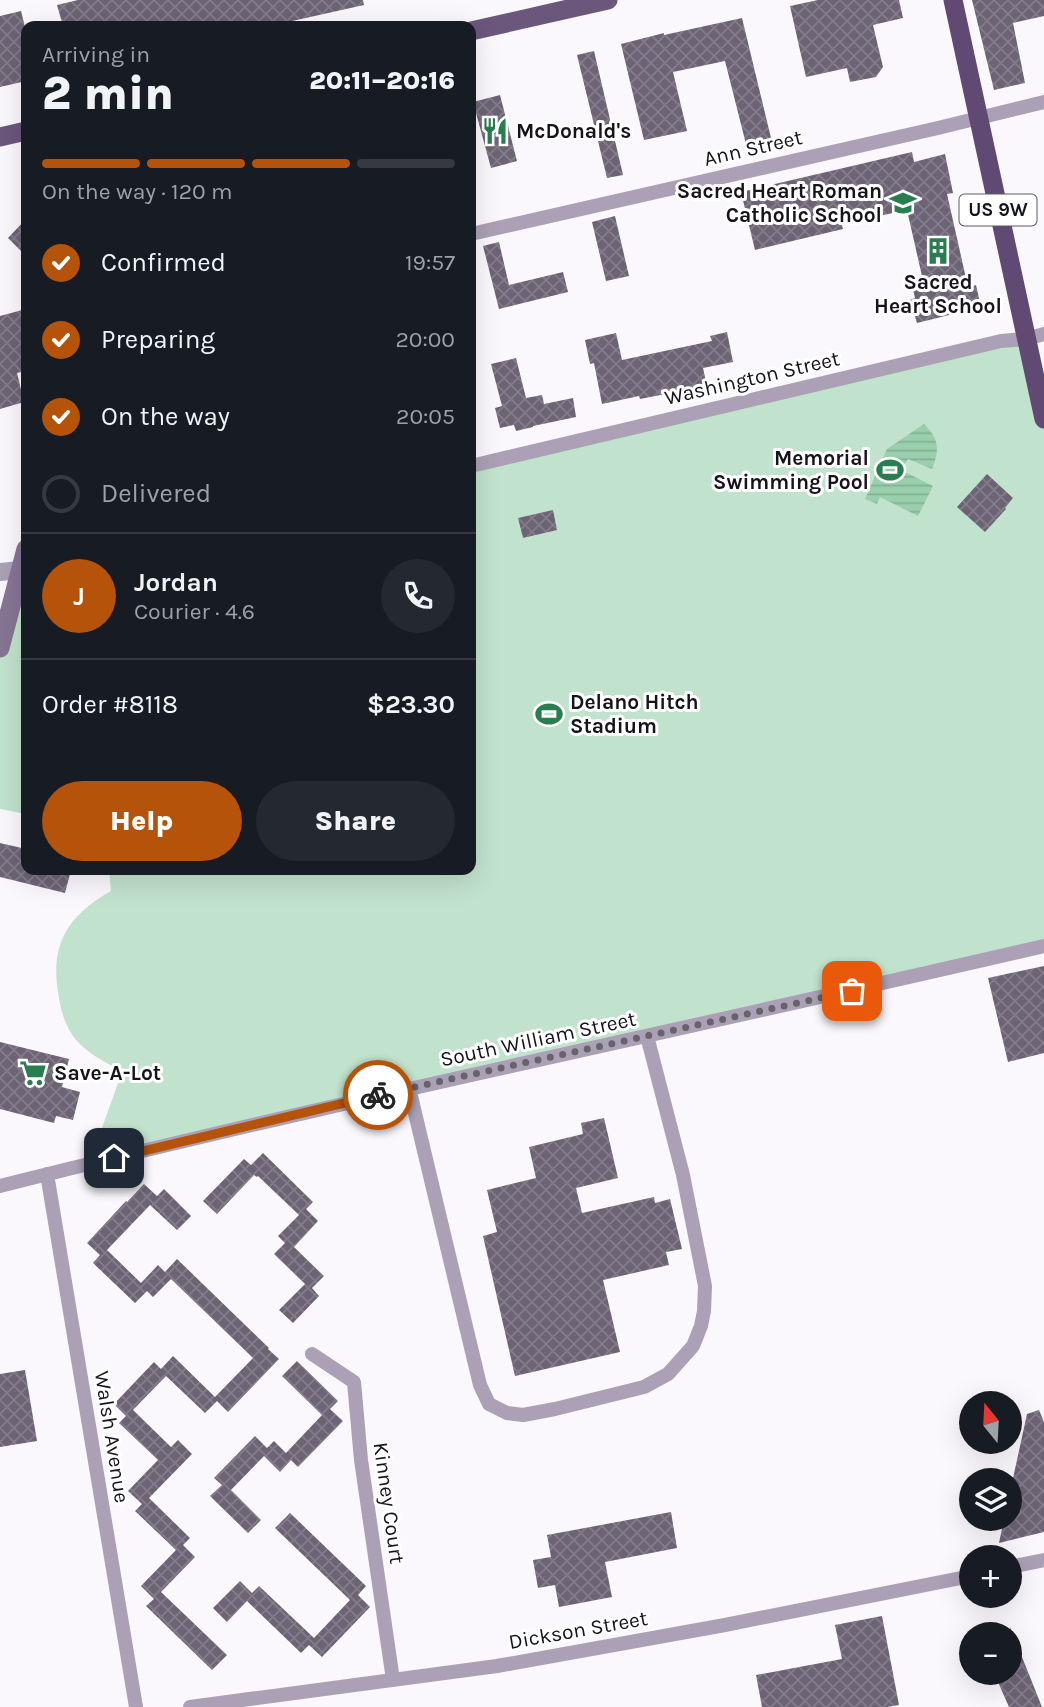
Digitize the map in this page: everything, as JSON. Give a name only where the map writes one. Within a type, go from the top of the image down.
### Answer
[{"type":"highway","name":"US 9W","points":[[953,0],[978,117],[1035,336],[1044,419]]},
{"type":"main road","points":[[476,30],[558,6],[608,0]]},
{"type":"main road","points":[[0,137],[21,132]]},
{"type":"main road","points":[[0,648],[21,576]]},
{"type":"street","name":"Ann Street","points":[[476,233],[1044,102]]},
{"type":"street","name":"Washington Street","points":[[476,465],[1001,341],[1035,336]]},
{"type":"street","points":[[0,572],[21,569]]},
{"type":"street","name":"South William Street","points":[[0,1186],[409,1088],[647,1037],[1044,946]]},
{"type":"street","points":[[409,1088],[480,1385],[489,1404],[507,1413],[523,1415],[555,1409],[644,1387],[668,1374],[693,1346],[701,1326],[705,1286],[682,1175],[647,1037]]},
{"type":"street","name":"Walsh Avenue","points":[[47,1174],[136,1707]]},
{"type":"street","name":"Kinney Court","points":[[312,1354],[354,1382],[361,1460],[393,1680]]},
{"type":"street","points":[[1022,1565],[1044,1560]]},
{"type":"street","name":"Dickson Street","points":[[190,1707],[281,1701],[393,1680],[497,1666],[711,1628],[959,1578]]},
{"type":"shaded area","points":[[1026,339],[1044,415],[1044,944],[89,1164],[122,1072],[87,1050],[71,1033],[60,1002],[56,975],[57,959],[60,945],[74,921],[96,900],[111,891],[109,875],[476,875],[476,465]]},
{"type":"shaded area","name":"Memorial Swimming Pool","points":[[924,424],[937,445],[932,469],[908,459],[901,470],[933,486],[918,516],[880,497],[877,504],[865,499],[887,449]]},
{"type":"shaded area","points":[[21,584],[21,813],[0,809],[0,648]]},
{"type":"building","points":[[78,0],[363,0],[364,5],[292,21],[62,21],[57,5]]},
{"type":"building","points":[[818,0],[899,0],[903,18],[873,25],[883,67],[876,77],[850,82],[847,68],[806,77],[790,6]]},
{"type":"building","points":[[972,0],[1044,0],[1044,16],[1013,23],[1025,83],[994,90]]},
{"type":"building","points":[[21,11],[24,21],[21,21],[21,82],[0,87],[0,16]]},
{"type":"building","points":[[742,18],[772,142],[747,148],[725,61],[673,72],[687,131],[644,140],[621,44]]},
{"type":"building","points":[[594,51],[623,175],[607,178],[577,55]]},
{"type":"building","name":"McDonald's","points":[[500,95],[517,161],[491,168],[476,113],[476,101]]},
{"type":"building","name":"Sacred Heart School","points":[[912,152],[914,162],[945,154],[953,193],[947,194],[968,287],[976,285],[981,307],[917,323],[910,300],[915,298],[913,289],[924,285],[907,210],[874,217],[873,210],[840,217],[843,229],[755,250],[741,192]]},
{"type":"building","points":[[615,216],[629,276],[606,281],[592,222]]},
{"type":"building","points":[[21,224],[21,251],[8,238]]},
{"type":"building","points":[[499,242],[509,285],[563,272],[568,292],[499,309],[483,246]]},
{"type":"building","points":[[21,310],[21,372],[17,373],[21,403],[0,409],[0,316]]},
{"type":"building","points":[[727,332],[733,362],[703,368],[707,386],[602,404],[594,363],[590,364],[585,340],[616,333],[622,360],[712,341],[710,336]]},
{"type":"building","points":[[516,358],[526,398],[542,395],[544,404],[573,398],[576,417],[516,431],[514,425],[500,428],[495,408],[502,406],[491,364]]},
{"type":"building","points":[[987,474],[1013,498],[985,532],[957,507]]},
{"type":"building","points":[[553,510],[557,530],[523,538],[518,518]]},
{"type":"building","points":[[0,843],[21,848],[21,875],[70,875],[65,893],[0,877]]},
{"type":"building","points":[[1044,966],[1044,1053],[1008,1062],[988,978]]},
{"type":"building","name":"Save-A-Lot","points":[[0,1042],[69,1059],[62,1087],[80,1092],[73,1120],[56,1116],[54,1123],[0,1109]]},
{"type":"building","points":[[604,1118],[618,1178],[576,1188],[582,1213],[654,1197],[655,1203],[670,1199],[682,1249],[666,1252],[669,1265],[603,1280],[620,1352],[515,1376],[483,1236],[497,1232],[487,1190],[536,1178],[529,1147],[583,1134],[581,1123]]},
{"type":"building","points":[[263,1153],[313,1202],[306,1209],[318,1221],[294,1247],[324,1276],[312,1288],[319,1296],[293,1323],[279,1310],[305,1284],[274,1254],[285,1243],[278,1236],[299,1215],[254,1175],[217,1214],[203,1201],[244,1159],[251,1165]]},
{"type":"building","points":[[144,1184],[157,1196],[164,1189],[191,1216],[177,1230],[150,1205],[107,1250],[141,1283],[158,1265],[165,1272],[177,1259],[279,1359],[228,1412],[217,1401],[205,1413],[166,1376],[133,1410],[171,1447],[178,1440],[192,1454],[149,1498],[190,1538],[183,1545],[195,1557],[161,1592],[227,1655],[212,1670],[146,1606],[154,1599],[141,1586],[176,1550],[135,1511],[142,1504],[128,1491],[158,1460],[119,1423],[126,1416],[114,1404],[154,1362],[161,1369],[173,1356],[215,1397],[253,1358],[171,1279],[153,1297],[147,1291],[135,1303],[93,1263],[100,1255],[87,1243]]},
{"type":"building","points":[[297,1361],[338,1401],[330,1409],[343,1421],[298,1467],[291,1460],[280,1472],[264,1456],[231,1490],[261,1520],[248,1533],[210,1496],[222,1485],[214,1478],[255,1436],[267,1448],[274,1441],[286,1453],[322,1415],[282,1376]]},
{"type":"building","points":[[25,1370],[37,1441],[0,1447],[0,1374]]},
{"type":"building","points":[[1039,1410],[1044,1422],[1044,1532],[999,1543],[1002,1531],[1022,1531],[1022,1468],[1015,1468],[1018,1454],[1022,1454],[1022,1437],[1027,1414]]},
{"type":"building","points":[[671,1512],[677,1548],[605,1562],[612,1597],[559,1607],[555,1585],[538,1588],[533,1560],[551,1557],[547,1535]]},
{"type":"building","points":[[290,1513],[366,1586],[358,1595],[370,1607],[322,1657],[309,1645],[301,1653],[247,1601],[227,1622],[213,1608],[240,1581],[252,1593],[259,1586],[314,1638],[350,1600],[275,1528]]},
{"type":"building","points":[[882,1616],[899,1705],[762,1707],[756,1675],[842,1659],[835,1625]]},
{"type":"building","points":[[1022,1657],[1042,1707],[1009,1707],[999,1685],[1022,1685]]},
{"type":"way so far","points":[[378,1095],[852,991]]},
{"type":"place","name":"McDonald's","points":[[495,131]]},
{"type":"place","name":"Sacred Heart Roman Catholic School","points":[[903,203]]},
{"type":"place","name":"Sacred Heart School","points":[[938,251]]},
{"type":"place","name":"Memorial Swimming Pool","points":[[890,470]]},
{"type":"place","name":"Delano Hitch Stadium","points":[[549,714]]},
{"type":"place","name":"Save-A-Lot","points":[[33,1073]]},
{"type":"route","points":[[114,1158],[378,1095]]}]
